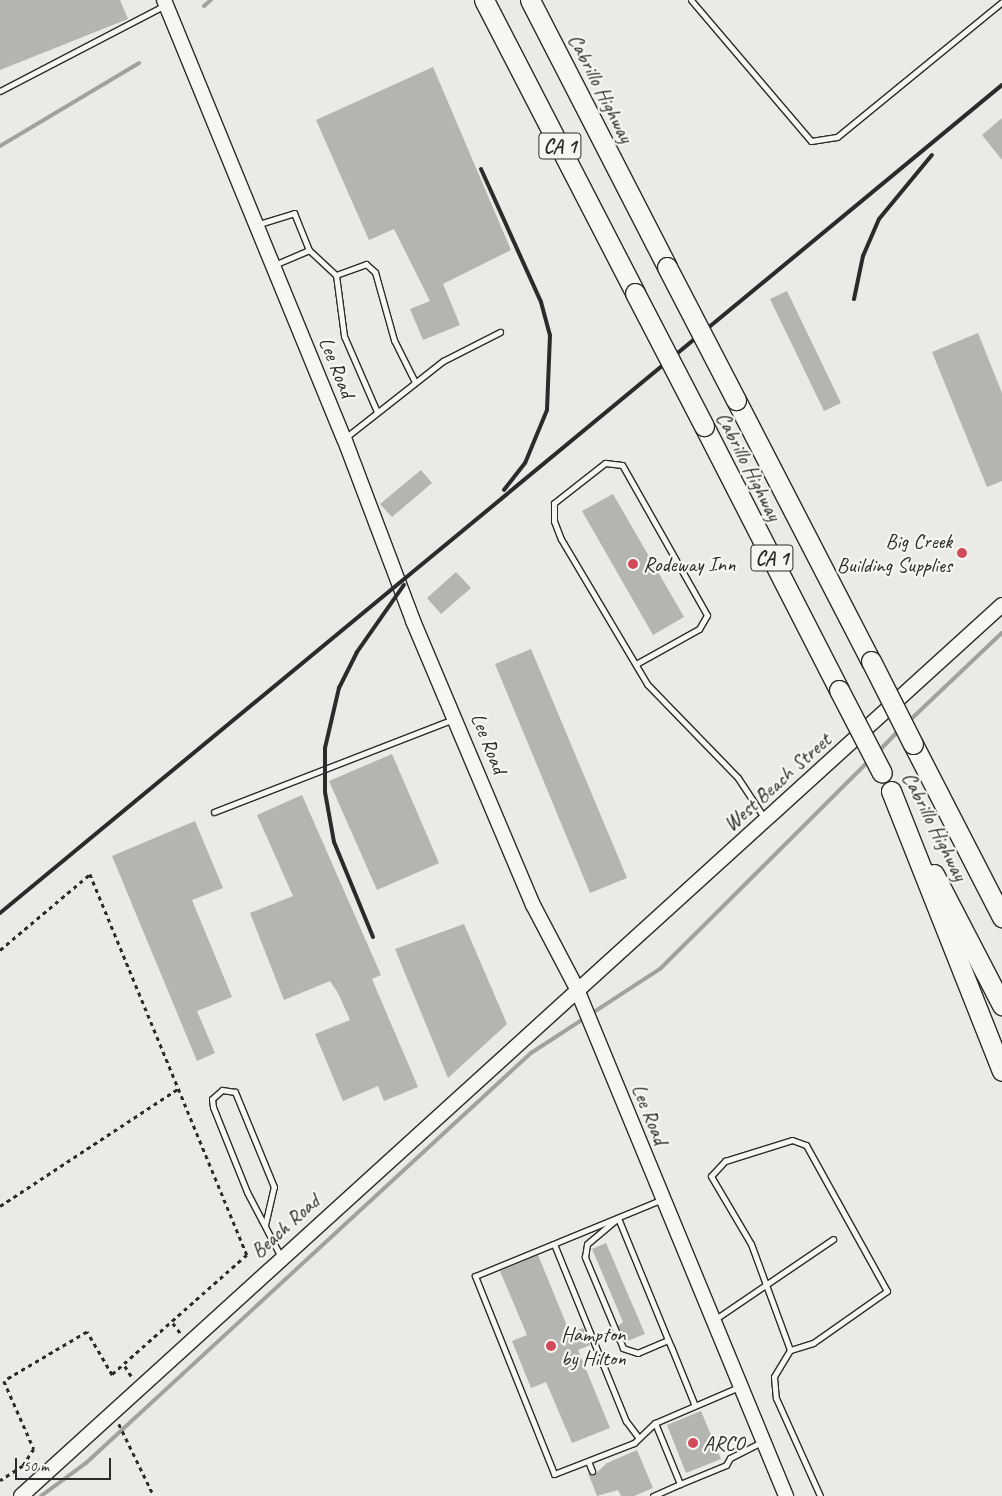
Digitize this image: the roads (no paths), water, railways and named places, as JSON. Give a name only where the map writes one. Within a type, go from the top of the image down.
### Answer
[{"type":"highway","name":"Cabrillo Highway","points":[[484,0],[1002,1005]]},
{"type":"highway","name":"Cabrillo Highway","points":[[530,0],[1002,918]]},
{"type":"highway","points":[[891,791],[1002,1072]]},
{"type":"main road","name":"Lee Road","points":[[165,2],[344,438],[404,599],[457,718],[533,905],[576,987],[786,1496]]},
{"type":"main road","name":"West Beach Street","points":[[576,987],[1002,605]]},
{"type":"main road","name":"Beach Road","points":[[21,1496],[576,987]]},
{"type":"lane","points":[[691,0],[811,141],[837,137],[1002,2]]},
{"type":"lane","points":[[0,91],[165,2]]},
{"type":"lane","points":[[257,225],[294,213],[309,250],[336,275],[344,336],[377,412]]},
{"type":"lane","points":[[274,265],[309,250]]},
{"type":"lane","points":[[336,275],[366,264],[375,272],[385,314],[415,382]]},
{"type":"lane","points":[[344,438],[443,361],[500,332]]},
{"type":"lane","points":[[636,664],[699,630],[707,615],[622,464],[605,464],[554,503],[552,512],[561,539],[647,684],[738,778],[765,819]]},
{"type":"lane","points":[[214,812],[457,718]]},
{"type":"lane","points":[[265,1225],[274,1187],[235,1092],[222,1090],[212,1100],[213,1107],[265,1225],[281,1256]]},
{"type":"lane","points":[[790,1350],[767,1283],[751,1244],[711,1176],[725,1161],[800,1140],[887,1291],[813,1343],[790,1350],[774,1377],[776,1398],[820,1496]]},
{"type":"lane","points":[[664,1199],[475,1276],[554,1474],[639,1438],[655,1423],[740,1386]]},
{"type":"lane","points":[[618,1218],[695,1406]]},
{"type":"lane","points":[[618,1218],[587,1244],[585,1257],[623,1348],[638,1353],[668,1340]]},
{"type":"lane","points":[[713,1320],[834,1239]]},
{"type":"lane","points":[[554,1244],[626,1421],[639,1438]]},
{"type":"lane","points":[[655,1423],[680,1484]]},
{"type":"lane","points":[[653,1496],[726,1465],[730,1458],[763,1442]]},
{"type":"lane","points":[[588,1461],[592,1471]]},
{"type":"waterway","points":[[204,6],[211,0]]},
{"type":"waterway","points":[[0,146],[139,63]]},
{"type":"waterway","points":[[907,723],[1002,633]]},
{"type":"waterway","points":[[877,753],[900,729]]},
{"type":"waterway","points":[[41,1496],[86,1463],[531,1053],[660,969],[869,761]]},
{"type":"railway","points":[[0,913],[1002,85]]},
{"type":"railway","points":[[854,299],[863,256],[879,219],[932,155]]},
{"type":"railway","points":[[481,169],[541,302],[550,335],[547,410],[525,463],[504,490]]},
{"type":"railway","points":[[373,937],[334,842],[325,792],[325,748],[339,688],[357,652],[404,585]]},
{"type":"place","name":"Big Creek Building Supplies","points":[[962,553]]},
{"type":"place","name":"Rodeway Inn","points":[[633,564]]},
{"type":"place","name":"Hampton by Hilton","points":[[551,1346]]},
{"type":"place","name":"ARCO","points":[[693,1443]]}]
